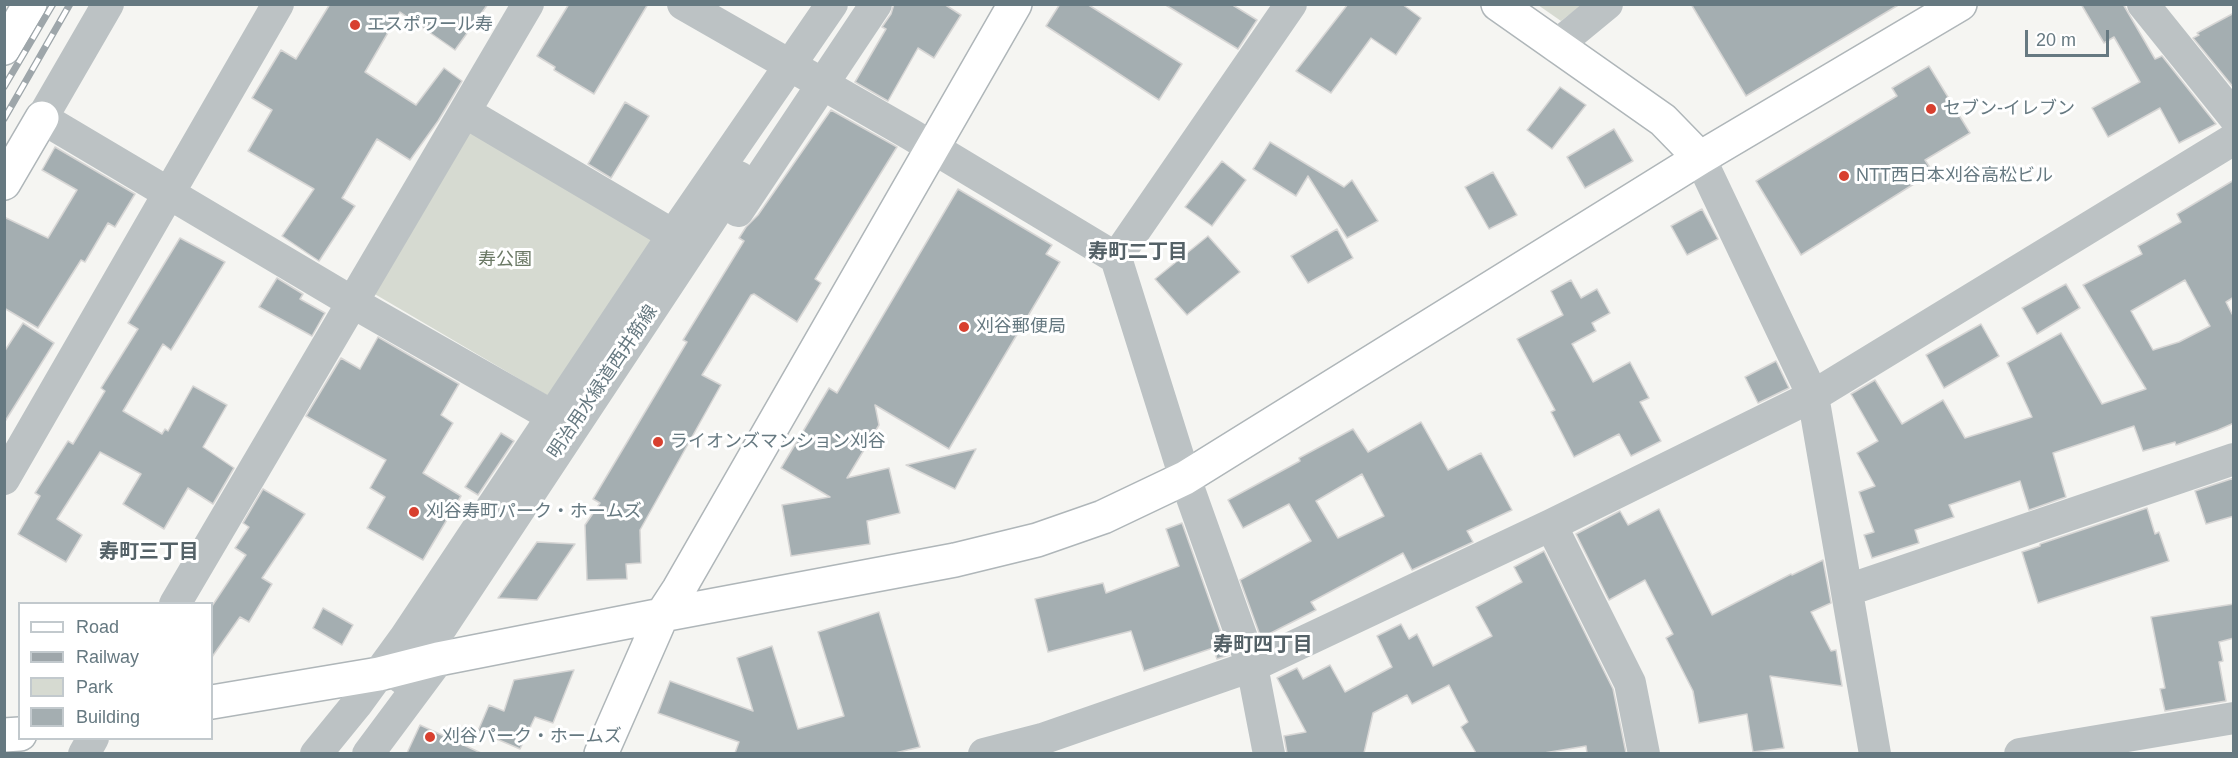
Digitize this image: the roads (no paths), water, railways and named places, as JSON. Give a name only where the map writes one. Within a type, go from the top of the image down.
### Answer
[{"type":"street","points":[[4,48],[30,4]]},
{"type":"street","points":[[4,183],[108,4]]},
{"type":"street","points":[[4,479],[278,4]]},
{"type":"street","points":[[176,602],[528,4]]},
{"type":"street","points":[[683,4],[1116,258],[1185,478],[1252,666],[1269,753]]},
{"type":"street","points":[[807,75],[832,4]]},
{"type":"street","name":"明治用水緑道西井筋線","points":[[344,753],[425,662],[437,634],[569,432],[855,4]]},
{"type":"street","points":[[316,753],[379,674],[673,236],[807,75],[876,4]]},
{"type":"street","points":[[601,753],[662,615],[1015,4]]},
{"type":"street","points":[[1116,258],[1291,4]]},
{"type":"street","points":[[1498,4],[1663,120],[1700,158],[1813,396],[1875,753]]},
{"type":"street","points":[[1556,46],[1607,4]]},
{"type":"street","points":[[213,702],[379,674],[425,662],[662,615],[955,560],[1037,540],[1103,517],[1185,478],[1700,158],[1960,4]]},
{"type":"street","points":[[2143,4],[2234,117]]},
{"type":"street","points":[[465,112],[673,236]]},
{"type":"street","points":[[42,118],[352,302],[552,416]]},
{"type":"street","points":[[984,753],[1042,739],[1252,666],[1551,525],[1813,396],[2234,139]]},
{"type":"street","points":[[1848,590],[2234,459]]},
{"type":"street","points":[[1551,525],[1630,683],[1644,753]]},
{"type":"street","points":[[368,753],[425,662]]},
{"type":"street","points":[[2020,753],[2234,718]]},
{"type":"street","points":[[84,753],[92,740]]},
{"type":"railway","points":[[4,87],[53,4]]},
{"type":"railway","points":[[4,119],[70,4]]},
{"type":"place","name":"エスポワール寿","points":[[355,25]]},
{"type":"place","name":"セブン-イレブン","points":[[1931,109]]},
{"type":"place","name":"NTT西日本刈谷高松ビル","points":[[1844,176]]},
{"type":"place","name":"刈谷郵便局","points":[[964,327]]},
{"type":"place","name":"ライオンズマンション刈谷","points":[[658,442]]},
{"type":"place","name":"刈谷寿町パーク・ホームズ","points":[[414,512]]},
{"type":"place","name":"刈谷パーク・ホームズ","points":[[430,737]]},
{"type":"district","name":"寿町二丁目","points":[[1138,252]]},
{"type":"district","name":"寿町三丁目","points":[[149,552]]},
{"type":"district","name":"寿町四丁目","points":[[1263,645]]},
{"type":"park label","name":"寿公園","points":[[505,260]]}]
